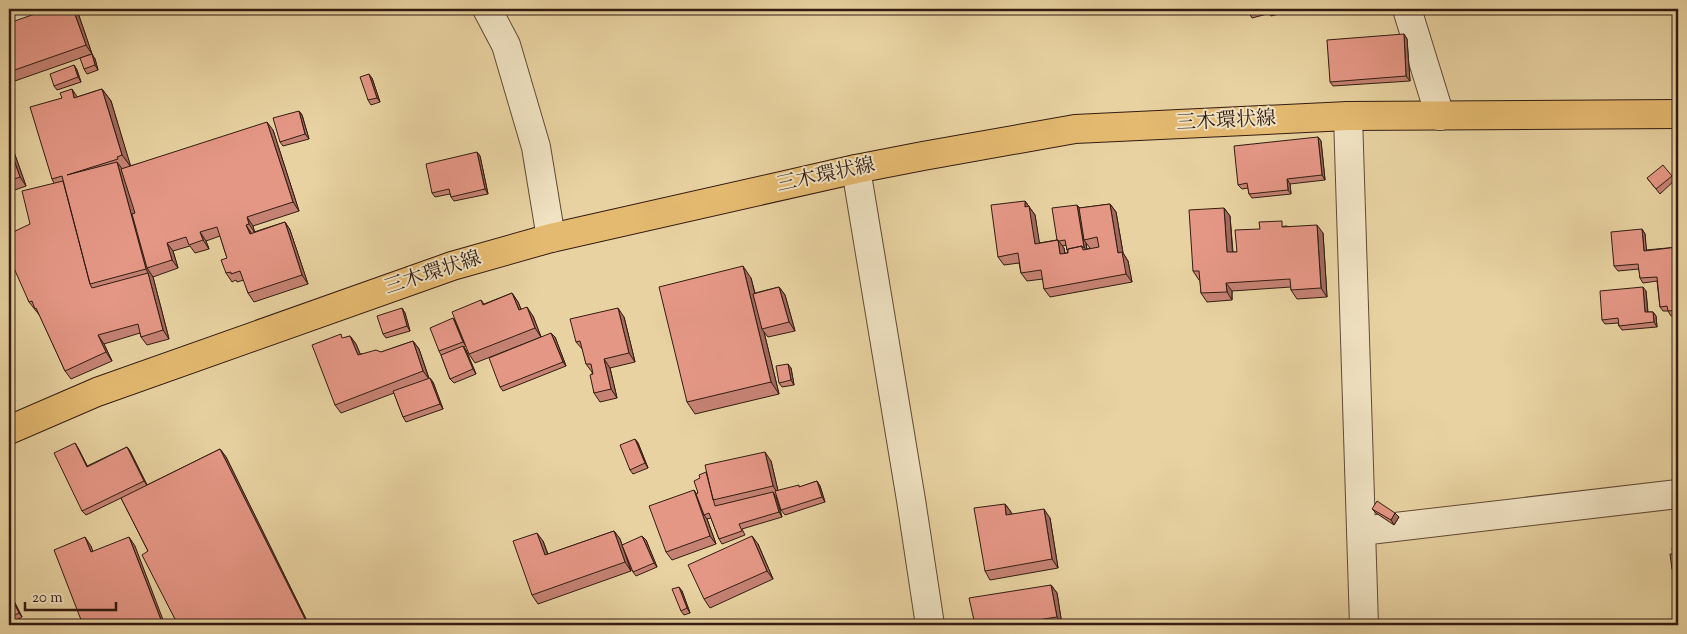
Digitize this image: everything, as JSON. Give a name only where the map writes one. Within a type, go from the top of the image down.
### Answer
[{"type":"main road","name":"三木環状線","points":[[9,430],[97,392],[442,270],[551,238],[856,169],[1075,129],[1348,116],[1678,114]]},
{"type":"street","points":[[9,12],[21,9]]},
{"type":"street","points":[[487,9],[506,45],[536,147],[551,238]]},
{"type":"street","points":[[1407,9],[1440,116]]},
{"type":"street","points":[[1348,116],[1364,625]]},
{"type":"street","points":[[856,169],[930,625]]},
{"type":"street","points":[[1361,531],[1678,494]]},
{"type":"building","points":[[49,9],[73,9],[86,45],[9,72],[9,23]]},
{"type":"building","points":[[1247,9],[1264,9],[1249,13]]},
{"type":"building","points":[[1404,34],[1406,76],[1330,82],[1327,40]]},
{"type":"building","points":[[92,54],[95,65],[84,69],[80,58]]},
{"type":"building","points":[[74,65],[78,77],[54,86],[50,74]]},
{"type":"building","points":[[369,74],[377,98],[368,100],[360,77]]},
{"type":"building","points":[[72,89],[74,98],[102,89],[122,155],[117,157],[118,159],[67,175],[117,162],[146,269],[90,284],[62,176],[52,179],[30,107],[62,98],[60,93]]},
{"type":"building","points":[[299,111],[305,134],[280,142],[273,118]]},
{"type":"building","points":[[267,122],[293,202],[247,217],[249,224],[246,225],[250,234],[285,222],[302,275],[248,293],[240,271],[231,274],[231,272],[226,273],[221,260],[227,258],[217,227],[200,232],[203,240],[189,245],[186,237],[167,243],[172,260],[147,268],[132,214],[135,213],[121,169]]},
{"type":"building","points":[[1318,137],[1322,175],[1287,179],[1288,190],[1249,194],[1247,183],[1238,185],[1234,146]]},
{"type":"building","points":[[9,146],[20,177],[9,181]]},
{"type":"building","points":[[477,152],[485,189],[451,197],[449,189],[432,193],[426,164]]},
{"type":"building","points":[[1663,165],[1672,176],[1656,189],[1647,178]]},
{"type":"building","points":[[63,181],[92,288],[148,273],[163,330],[141,337],[138,324],[98,335],[106,352],[65,371],[36,308],[32,301],[29,302],[9,257],[11,252],[9,234],[30,224],[22,191]]},
{"type":"building","points":[[1025,201],[1025,207],[1029,206],[1035,244],[1058,240],[1060,254],[1068,253],[1068,249],[1082,246],[1083,250],[1099,247],[1097,237],[1084,240],[1079,208],[1110,204],[1118,253],[1122,252],[1126,274],[1044,289],[1041,270],[1021,273],[1018,253],[998,257],[991,205]]},
{"type":"building","points":[[1077,205],[1084,247],[1067,250],[1065,240],[1057,240],[1052,208]]},
{"type":"building","points":[[1224,208],[1227,252],[1237,252],[1235,230],[1260,229],[1259,222],[1282,221],[1282,227],[1317,225],[1321,288],[1291,290],[1290,279],[1226,283],[1227,292],[1201,293],[1199,271],[1193,271],[1189,210]]},
{"type":"building","points":[[1642,229],[1644,251],[1678,247],[1678,310],[1668,311],[1667,306],[1660,307],[1657,277],[1640,278],[1638,264],[1614,266],[1611,232]]},
{"type":"building","points":[[743,266],[771,382],[687,402],[659,287]]},
{"type":"building","points":[[779,287],[789,322],[762,329],[753,294]]},
{"type":"building","points":[[1643,287],[1645,312],[1653,312],[1654,322],[1619,326],[1618,318],[1602,320],[1600,291]]},
{"type":"building","points":[[512,293],[519,310],[527,307],[535,328],[469,354],[452,312],[481,300],[483,305]]},
{"type":"building","points":[[402,308],[407,326],[383,334],[377,316]]},
{"type":"building","points":[[618,308],[629,353],[604,359],[611,389],[594,393],[590,375],[593,374],[591,364],[586,364],[580,341],[576,342],[570,319]]},
{"type":"building","points":[[453,318],[463,342],[439,351],[430,328]]},
{"type":"building","points":[[551,333],[563,362],[500,387],[489,358]]},
{"type":"building","points":[[341,334],[342,338],[350,336],[358,355],[376,350],[381,352],[413,341],[423,371],[335,405],[312,345]]},
{"type":"building","points":[[463,346],[473,369],[450,379],[441,355]]},
{"type":"building","points":[[788,364],[791,380],[779,383],[776,366]]},
{"type":"building","points":[[430,378],[440,404],[403,417],[393,391]]},
{"type":"building","points":[[635,439],[645,463],[630,470],[620,445]]},
{"type":"building","points":[[75,443],[87,467],[127,447],[144,481],[82,511],[54,453]]},
{"type":"building","points":[[220,449],[308,625],[178,625],[142,555],[148,551],[121,498]]},
{"type":"building","points":[[765,452],[773,486],[713,500],[705,465]]},
{"type":"building","points":[[706,472],[715,506],[773,492],[779,512],[739,524],[742,531],[719,539],[709,513],[704,515],[696,494],[698,493],[694,481],[700,478],[699,475]]},
{"type":"building","points":[[817,481],[822,497],[781,510],[775,491],[799,485],[799,487]]},
{"type":"building","points":[[694,490],[710,536],[666,552],[649,506]]},
{"type":"building","points":[[1377,501],[1395,513],[1391,520],[1372,509]]},
{"type":"building","points":[[1005,504],[1006,515],[1044,509],[1052,559],[985,571],[974,508]]},
{"type":"building","points":[[614,531],[625,562],[532,595],[513,541],[537,533],[545,555]]},
{"type":"building","points":[[642,536],[654,563],[633,572],[622,545]]},
{"type":"building","points":[[752,536],[767,571],[704,599],[688,565]]},
{"type":"building","points":[[85,537],[91,552],[129,537],[163,625],[83,625],[54,550]]},
{"type":"building","points":[[1672,548],[1678,548],[1678,568],[1672,569],[1670,554],[1673,554]]},
{"type":"building","points":[[1051,585],[1057,617],[1005,625],[975,625],[969,598]]},
{"type":"building","points":[[679,587],[687,608],[681,611],[672,589]]},
{"type":"building","points":[[9,593],[19,613],[9,618]]}]
